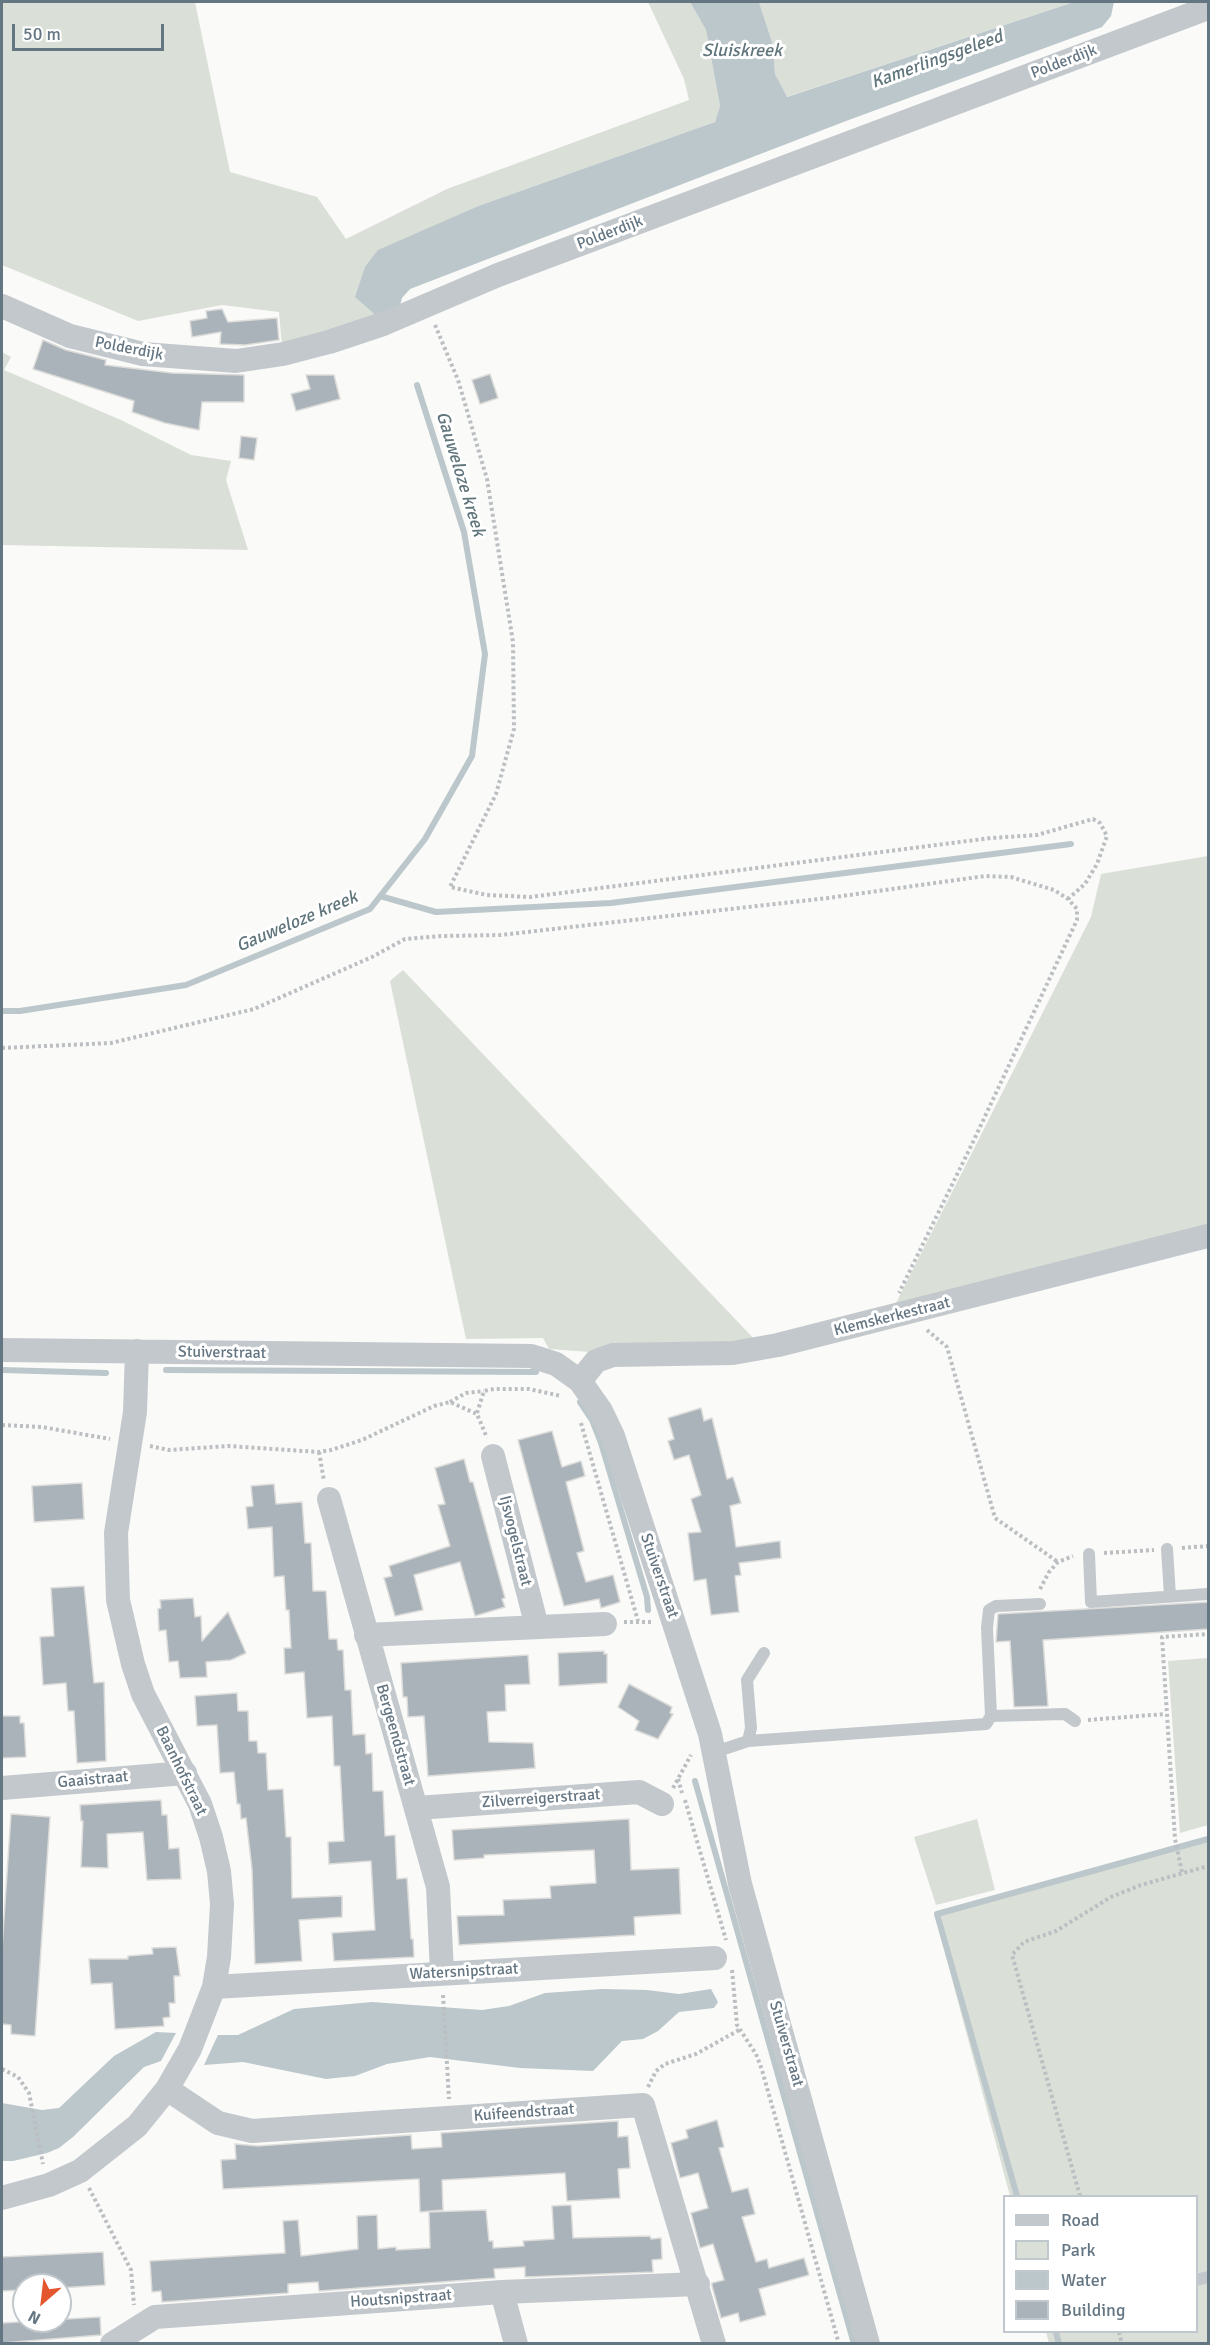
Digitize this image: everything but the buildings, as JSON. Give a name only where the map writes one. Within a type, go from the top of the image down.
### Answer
[{"type":"street","name":"Polderdijk","points":[[2,306],[70,336],[113,349],[167,357],[236,361],[262,358],[329,342],[498,275],[1209,8]]},
{"type":"street","name":"Klemskerkestraat","points":[[580,1381],[596,1361],[613,1355],[733,1353],[778,1346],[1209,1236]]},
{"type":"street","name":"Stuiverstraat","points":[[2,1350],[531,1356],[556,1364],[580,1381],[602,1411],[614,1436],[868,2343]]},
{"type":"street","name":"Baanhofstraat","points":[[2,2198],[49,2185],[80,2171],[137,2126],[167,2089],[190,2049],[214,1987],[221,1932],[219,1871],[200,1804],[143,1694],[133,1664],[118,1600],[116,1533],[135,1412],[137,1351]]},
{"type":"street","name":"Ijsvogelstraat","points":[[493,1456],[537,1627]]},
{"type":"street","name":"Bergeendstraat","points":[[329,1499],[438,1887],[442,1973]]},
{"type":"street","points":[[366,1635],[605,1623]]},
{"type":"street","name":"Gaaistraat","points":[[2,1788],[185,1773]]},
{"type":"street","name":"Zilverreigerstraat","points":[[417,1808],[639,1792],[662,1804]]},
{"type":"street","name":"Watersnipstraat","points":[[214,1987],[725,1957]]},
{"type":"street","name":"Kuifeendstraat","points":[[167,2089],[218,2122],[252,2131],[643,2105]]},
{"type":"street","points":[[643,2105],[714,2343]]},
{"type":"street","name":"Houtsnipstraat","points":[[112,2343],[155,2317],[502,2292],[698,2284]]},
{"type":"street","points":[[502,2292],[516,2343]]},
{"type":"lane","points":[[1167,1549],[1170,1596]]},
{"type":"lane","points":[[1089,1554],[1091,1602],[1209,1594]]},
{"type":"lane","points":[[703,1752],[748,1742],[986,1724],[991,1716],[987,1628],[989,1610],[996,1606],[1040,1605]]},
{"type":"lane","points":[[748,1742],[751,1728],[747,1680],[764,1653]]},
{"type":"lane","points":[[991,1716],[1065,1714],[1075,1721]]},
{"type":"path","points":[[426,305],[458,380],[487,479],[513,642],[514,729],[496,794],[450,887],[487,895],[530,897],[991,838],[1037,835],[1093,819],[1100,823],[1107,836],[1085,884],[1068,899]]},
{"type":"path","points":[[2,1048],[111,1043],[254,1009],[372,957],[405,939],[532,932],[828,898],[985,876],[1011,877],[1054,890],[1068,899],[1077,909],[1077,920],[973,1142],[886,1320]]},
{"type":"path","points":[[934,1336],[947,1347],[994,1518],[1058,1562]]},
{"type":"path","points":[[150,1446],[170,1450],[228,1446],[319,1452],[362,1440],[466,1393],[529,1389],[550,1392],[566,1398],[580,1381]]},
{"type":"path","points":[[484,1391],[477,1413],[493,1456]]},
{"type":"path","points":[[450,1402],[477,1413]]},
{"type":"path","points":[[579,1419],[638,1621]]},
{"type":"path","points":[[2,1425],[42,1427],[114,1440]]},
{"type":"path","points":[[319,1452],[329,1499]]},
{"type":"path","points":[[1040,1605],[1043,1581],[1058,1562],[1067,1557],[1209,1546]]},
{"type":"path","points":[[1182,1872],[1175,1839],[1165,1714],[1162,1637],[1209,1634]]},
{"type":"path","points":[[1075,1721],[1165,1714]]},
{"type":"path","points":[[703,1752],[678,1779],[725,1957],[739,2030],[756,2054],[762,2070],[839,2343]]},
{"type":"path","points":[[1080,2195],[1012,1954],[1024,1942],[1056,1932],[1112,1897],[1182,1872],[1209,1866]]},
{"type":"path","points":[[443,1998],[448,2074]]},
{"type":"path","points":[[643,2105],[650,2081],[656,2071],[665,2064],[723,2042],[739,2030]]},
{"type":"path","points":[[2,2069],[10,2072],[25,2086],[32,2108],[42,2160]]},
{"type":"path","points":[[80,2171],[131,2270],[137,2327]]},
{"type":"green space","points":[[2,2],[195,2],[230,172],[317,197],[346,239],[447,189],[689,100],[684,79],[648,2],[690,2],[706,30],[720,106],[715,122],[481,205],[379,318],[282,347],[279,312],[222,305],[138,321],[2,265]]},
{"type":"green space","points":[[759,2],[1074,2],[786,97],[775,74],[773,45]]},
{"type":"green space","points":[[2,352],[11,357],[4,370],[121,420],[191,455],[231,461],[226,480],[248,550],[2,545]]},
{"type":"green space","points":[[1208,856],[1208,1228],[892,1311],[1091,917],[1101,874]]},
{"type":"green space","points":[[403,970],[757,1342],[590,1352],[549,1349],[543,1338],[466,1339],[390,981]]},
{"type":"green space","points":[[1208,1658],[1208,1825],[1180,1833],[1168,1661]]},
{"type":"green space","points":[[977,1819],[995,1890],[936,1905],[914,1837]]},
{"type":"green space","points":[[1208,1840],[1208,2343],[1049,2343],[1046,2333],[1198,2333],[1198,2195],[1010,2195],[934,1912]]},
{"type":"water","points":[[690,2],[759,2],[773,45],[775,74],[787,97],[1074,2],[1114,2],[1111,16],[1102,27],[846,121],[410,289],[402,298],[399,309],[379,318],[355,297],[365,267],[378,250],[481,205],[715,122],[720,106],[706,30]]},
{"type":"water","points":[[602,1989],[647,1990],[679,1994],[711,1989],[718,2002],[714,2008],[679,2012],[658,2031],[643,2039],[622,2041],[593,2071],[520,2068],[430,2057],[387,2064],[355,2076],[326,2079],[243,2062],[204,2065],[218,2035],[238,2035],[294,2009],[372,2002],[482,2010],[509,2006],[545,1993]]},
{"type":"water","points":[[156,2032],[176,2033],[161,2061],[144,2067],[73,2137],[59,2148],[47,2153],[13,2161],[2,2161],[2,2103],[42,2110],[59,2108],[114,2056]]},
{"type":"waterway","name":"Gauweloze kreek","points":[[2,1011],[20,1011],[186,985],[370,909],[425,839],[472,756],[485,654],[464,532],[417,385]]},
{"type":"waterway","points":[[380,896],[436,912],[611,903],[1071,844]]},
{"type":"waterway","points":[[2,1370],[106,1373]]},
{"type":"waterway","points":[[166,1370],[536,1372]]},
{"type":"waterway","points":[[580,1402],[592,1420],[601,1443],[647,1597],[648,1610]]},
{"type":"waterway","points":[[695,1781],[854,2344]]},
{"type":"waterway","points":[[1017,2195],[937,1914],[1208,1839]]},
{"type":"waterway","points":[[1056,2333],[1059,2344]]},
{"type":"water label","name":"Sluiskreek","points":[[742,51]]},
{"type":"water label","name":"Kamerlingsgeleed","points":[[937,60]]}]
